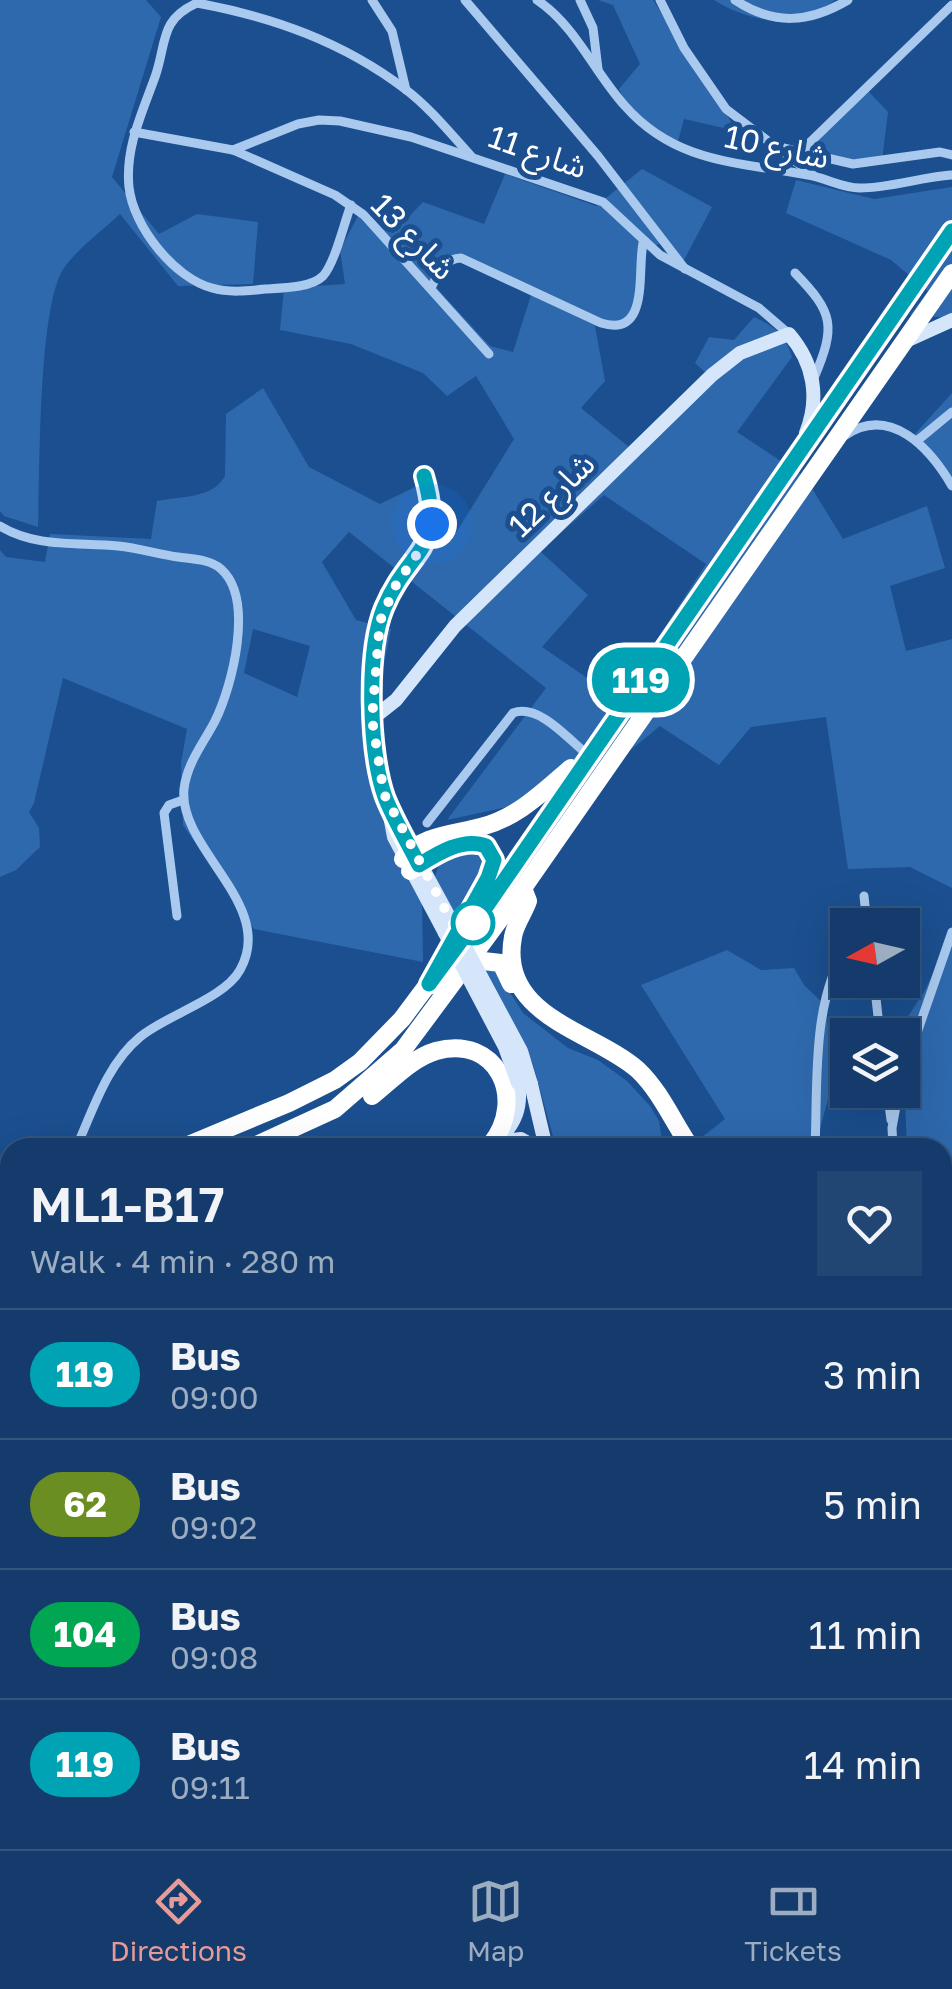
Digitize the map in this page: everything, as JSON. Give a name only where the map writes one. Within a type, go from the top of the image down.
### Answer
[{"type":"highway","points":[[205,1138],[334,1080],[380,1042],[429,984],[952,231]]},
{"type":"highway","points":[[272,1138],[334,1109],[403,1050],[523,888],[952,273]]},
{"type":"highway","points":[[411,861],[438,838],[482,827],[522,810],[586,758]]},
{"type":"highway","points":[[411,861],[472,842],[482,843],[493,854],[488,878],[429,984]]},
{"type":"highway","points":[[523,888],[528,900],[512,946],[524,992],[555,1022],[635,1068],[669,1110],[680,1138]]},
{"type":"highway","points":[[467,966],[483,961],[501,963],[529,1011],[566,1037],[607,1058],[642,1087],[678,1138]]},
{"type":"highway","points":[[334,1109],[355,1106],[424,1056],[452,1048],[470,1052],[496,1067],[507,1093],[506,1117],[495,1138]]},
{"type":"street","points":[[372,0],[392,32],[406,90]]},
{"type":"street","points":[[466,0],[598,156],[687,272]]},
{"type":"street","name":"شارع 10","points":[[536,0],[567,28],[630,112],[680,146],[733,165],[812,175],[862,188],[952,175]]},
{"type":"street","points":[[580,0],[593,28],[598,72]]},
{"type":"street","points":[[660,0],[684,48],[726,109],[812,175]]},
{"type":"street","points":[[735,0],[790,20],[813,18],[848,0]]},
{"type":"street","points":[[351,206],[326,273],[314,283],[262,290],[208,288],[171,262],[146,234],[134,212],[129,186],[134,132],[168,25],[181,11],[197,2],[240,10],[300,29],[342,50],[406,90],[472,158]]},
{"type":"street","points":[[800,152],[952,5]]},
{"type":"street","name":"شارع 11","points":[[233,150],[298,124],[340,120],[410,137],[603,202],[643,242],[687,272],[771,316],[790,334]]},
{"type":"street","name":"شارع 13","points":[[134,132],[233,150],[335,195],[364,215],[489,354]]},
{"type":"street","points":[[776,146],[853,164],[940,152],[952,155]]},
{"type":"street","points":[[431,288],[442,268],[452,259],[461,258],[601,324],[622,325],[632,320],[638,308],[643,242]]},
{"type":"street","points":[[795,273],[821,300],[830,324],[812,380]]},
{"type":"street","points":[[905,341],[952,319],[934,298]]},
{"type":"street","points":[[790,334],[806,356],[815,404],[800,449]]},
{"type":"street","name":"شارع 12","points":[[372,719],[396,700],[455,626],[712,374],[740,354],[790,334]]},
{"type":"street","points":[[918,440],[952,412]]},
{"type":"street","points":[[829,446],[852,430],[872,425],[898,429],[918,440],[952,486]]},
{"type":"street","points":[[424,476],[432,513],[431,532],[390,596],[380,621],[372,719],[384,794],[411,861],[520,1051],[524,1084],[543,1138]]},
{"type":"street","points":[[0,526],[37,541],[120,546],[204,560],[221,569],[231,584],[237,608],[237,641],[228,686],[215,720],[188,769],[184,800],[196,832],[243,914],[247,947],[241,968],[210,996],[153,1026],[136,1040],[110,1072],[80,1138]]},
{"type":"street","points":[[427,823],[480,752],[518,710],[533,712],[586,758]]},
{"type":"street","points":[[177,916],[164,813],[169,805],[184,800]]},
{"type":"street","points":[[864,896],[866,908]]},
{"type":"street","points":[[920,1024],[952,932]]},
{"type":"street","points":[[816,1138],[824,1008],[830,986]]},
{"type":"street","points":[[500,1138],[517,1114],[524,1084]]},
{"type":"street","points":[[889,1108],[892,1138]]},
{"type":"street","points":[[892,1128],[896,1108]]},
{"type":"shaded area","points":[[0,0],[146,0],[161,17],[112,177],[159,234],[197,214],[258,222],[253,284],[178,286],[120,214],[64,268],[49,317],[45,352],[38,527],[4,516],[0,511]]},
{"type":"shaded area","points":[[598,0],[653,0],[737,131],[684,119],[678,141],[636,114],[619,89],[640,64],[613,5]]},
{"type":"shaded area","points":[[714,0],[835,0],[811,17],[784,21],[747,15]]},
{"type":"shaded area","points":[[869,92],[888,112],[882,160],[849,159],[804,149]]},
{"type":"shaded area","points":[[642,169],[712,207],[682,264],[664,241],[639,255],[641,274],[632,323],[595,326],[605,381],[581,408],[640,456],[707,374],[695,363],[709,337],[734,340],[754,317],[778,332],[792,357],[737,432],[805,477],[843,539],[927,506],[945,568],[890,586],[906,651],[952,639],[952,888],[910,867],[848,869],[826,717],[751,727],[719,765],[660,726],[581,791],[447,820],[546,688],[349,532],[322,562],[356,620],[391,629],[378,694],[379,758],[422,902],[423,962],[254,929],[183,825],[181,763],[187,729],[63,678],[29,812],[39,828],[40,847],[16,870],[0,877],[0,550],[6,557],[45,562],[50,534],[151,539],[157,501],[204,493],[225,476],[226,414],[263,388],[309,467],[380,504],[415,487],[451,541],[514,439],[476,376],[447,396],[423,373],[351,344],[280,330],[284,288],[345,284],[340,250],[359,214],[393,233],[423,202],[484,224],[505,174],[596,206]],"holes":[[[452,255],[532,292],[513,352],[490,346],[433,284]],[[604,495],[706,564],[618,699],[542,647],[588,595],[540,551]],[[253,629],[310,646],[297,697],[244,673]]]},
{"type":"shaded area","points":[[796,180],[874,199],[952,187],[952,318],[910,315],[928,291],[891,260],[786,213]]},
{"type":"shaded area","points":[[952,393],[952,483],[914,435]]},
{"type":"shaded area","points":[[462,850],[484,853],[486,867],[456,917],[435,876],[440,862]]},
{"type":"shaded area","points":[[952,934],[952,1138],[907,1138],[905,1108],[920,1108],[920,1018],[907,1018]]},
{"type":"shaded area","points":[[727,950],[761,970],[794,968],[804,985],[826,1006],[830,1092],[817,1138],[701,1138],[725,1119],[641,985]]},
{"type":"shaded area","points":[[483,967],[494,967],[523,1013],[568,1048],[598,1060],[627,1081],[650,1106],[659,1121],[662,1138],[554,1138],[533,1064]]},
{"type":"bus line","name":"119","points":[[424,476],[432,513],[431,532],[384,608],[376,646],[372,719],[384,794],[419,865],[454,847],[476,842],[490,850],[494,860],[488,878],[429,984],[952,231]]},
{"type":"route","points":[[432,524],[428,538],[384,608],[376,646],[372,719],[384,794],[419,865],[454,926],[473,923]]}]
